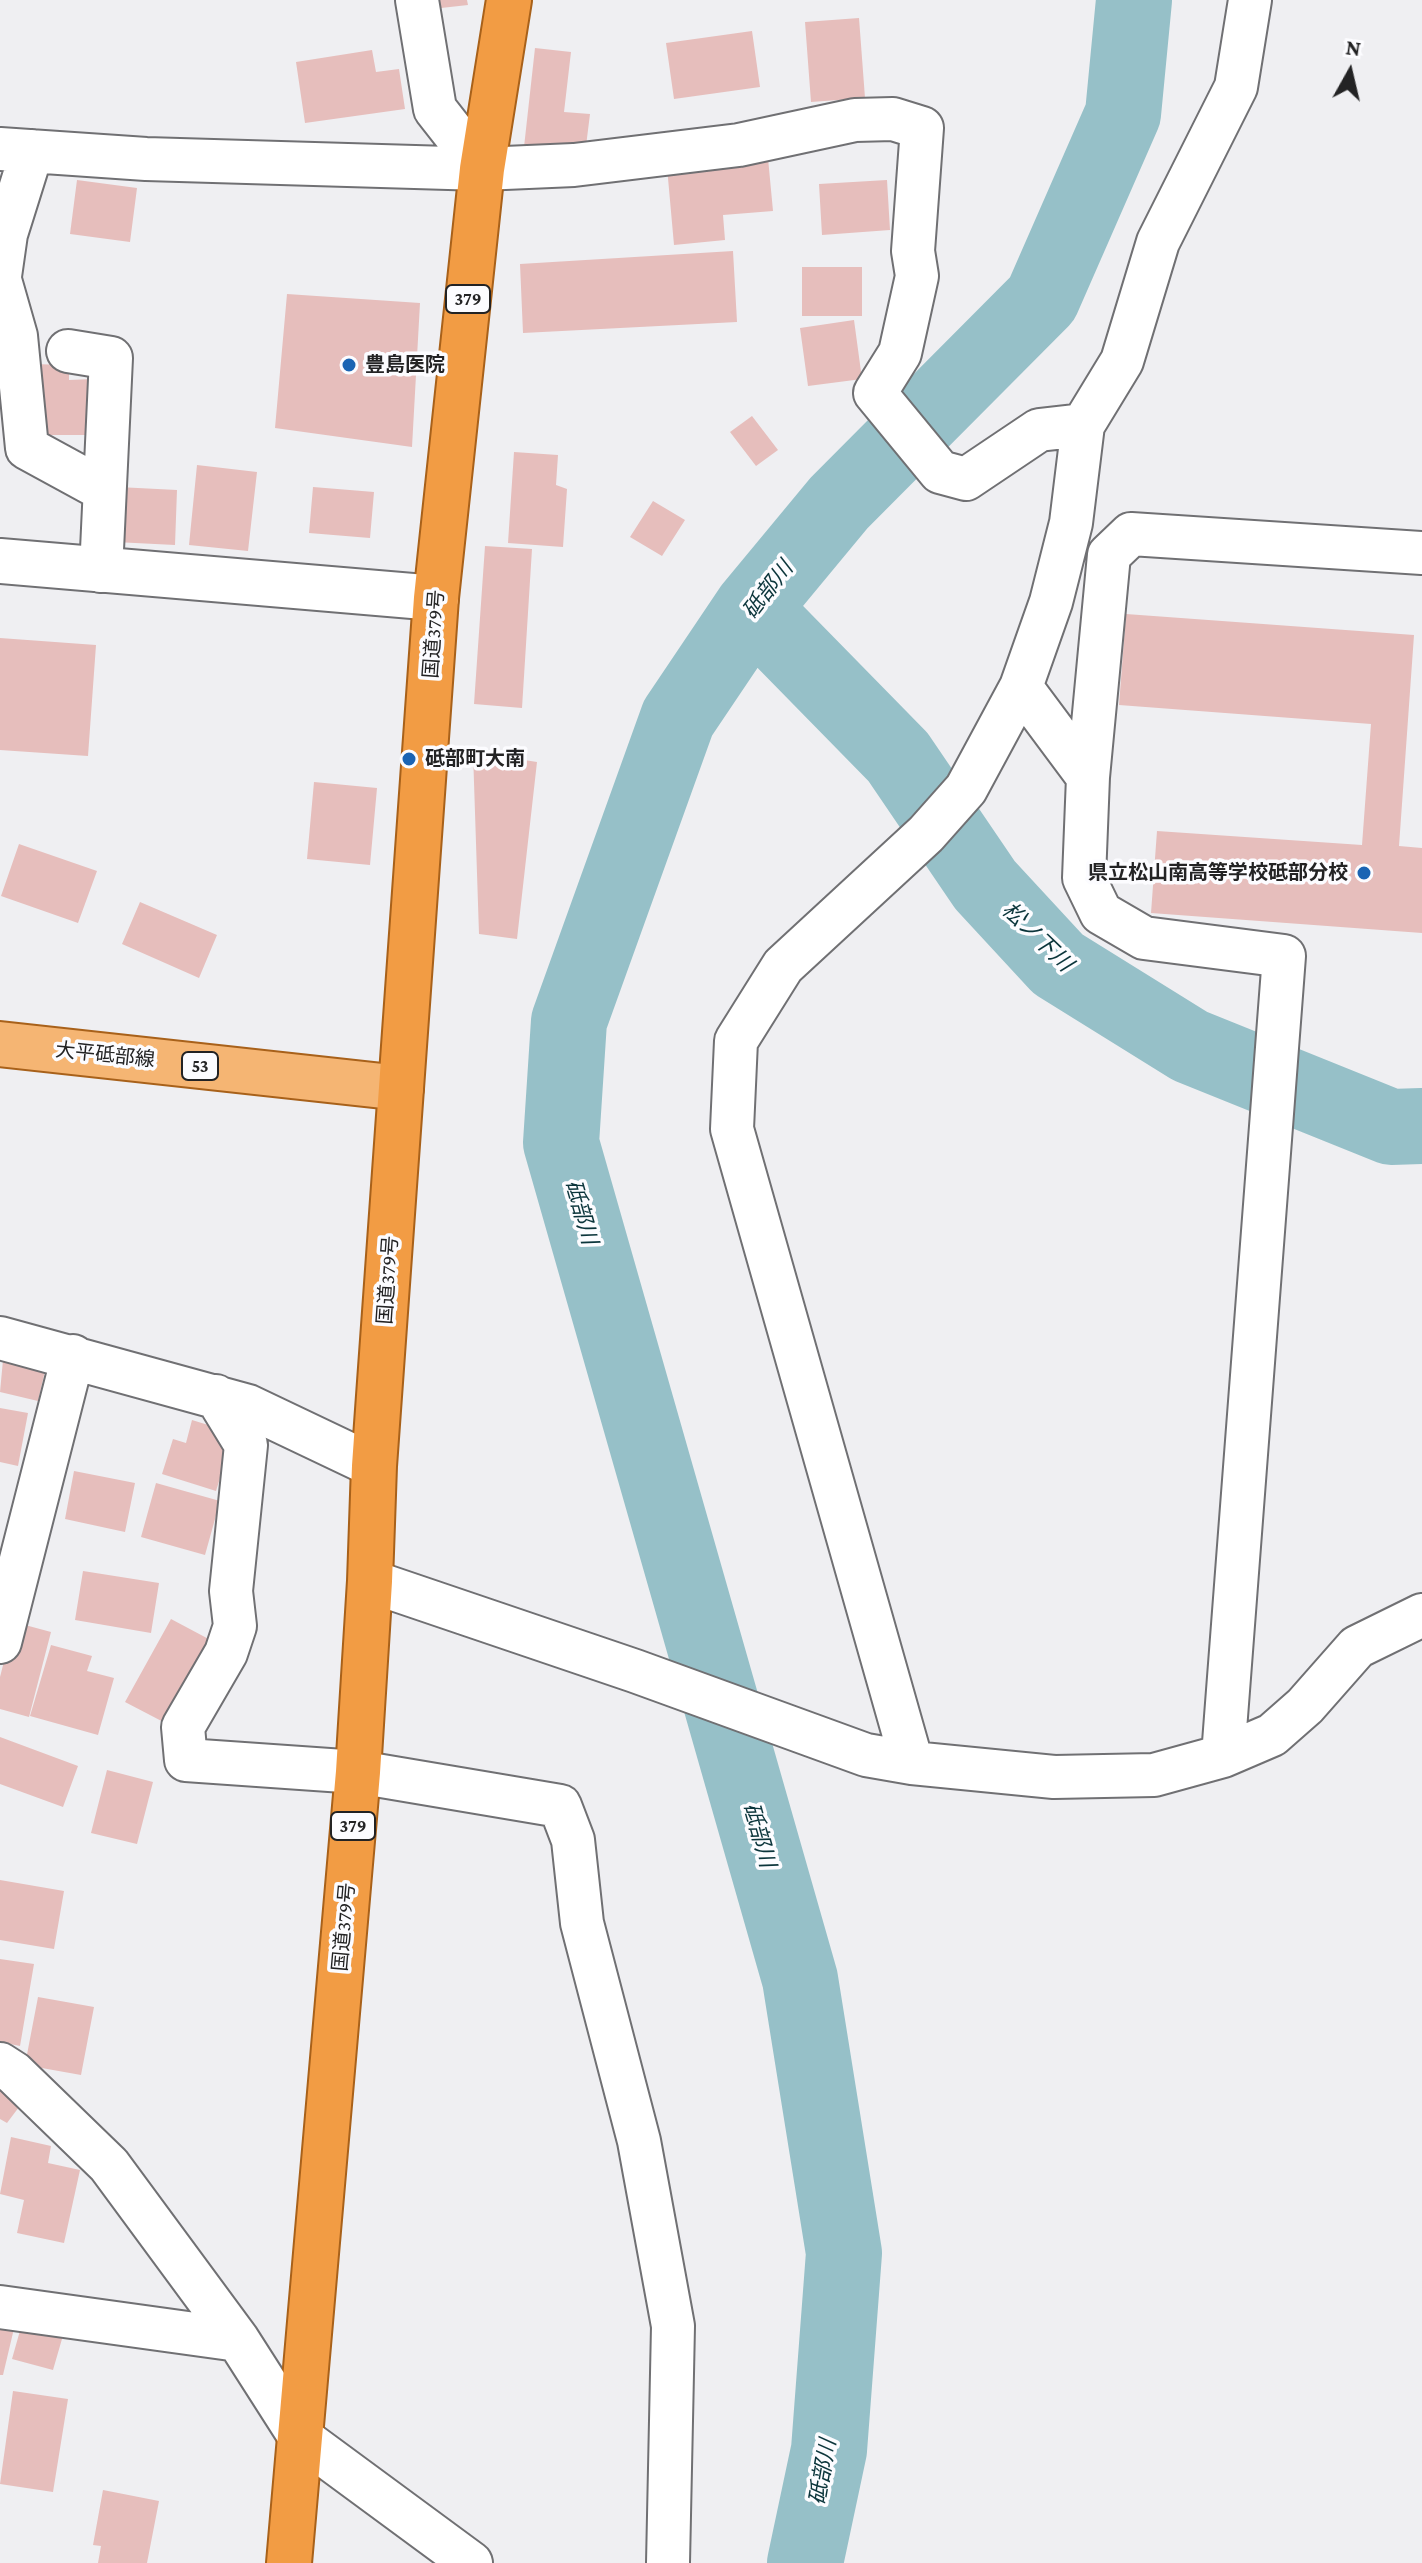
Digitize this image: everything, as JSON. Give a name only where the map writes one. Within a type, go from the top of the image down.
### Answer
[{"type":"highway","name":"国道379号","points":[[289,2563],[358,1772],[374,1466],[436,598],[482,169],[509,0]]},
{"type":"main road","name":"大平砥部線","points":[[0,1044],[401,1088]]},
{"type":"street","points":[[417,0],[435,109],[482,169]]},
{"type":"street","points":[[912,1763],[732,1129],[736,1041],[783,966],[926,834],[966,789],[1021,687],[1051,602],[1071,523],[1083,425],[1122,361],[1158,242],[1236,87],[1250,0]]},
{"type":"street","points":[[104,490],[27,448],[16,336],[0,278],[16,150],[146,159],[482,169],[574,165],[739,145],[855,120],[893,119],[922,128],[913,251],[917,276],[900,353],[875,393],[940,472],[966,479],[1039,430],[1083,425]]},
{"type":"street","points":[[68,351],[111,358],[101,571]]},
{"type":"street","points":[[1223,1756],[1284,956],[1144,938],[1101,913],[1084,878],[1088,777],[1109,555],[1131,534],[1422,553]]},
{"type":"street","points":[[0,561],[436,598]]},
{"type":"street","points":[[1021,687],[1088,777]]},
{"type":"street","points":[[0,1338],[248,1406],[374,1466]]},
{"type":"street","points":[[0,1642],[73,1356]]},
{"type":"street","points":[[216,1396],[246,1445],[231,1591],[235,1626],[226,1653],[183,1727],[186,1760],[358,1772],[560,1806],[573,1840],[582,1923],[639,2141],[673,2326],[668,2563]]},
{"type":"street","points":[[370,1581],[635,1671],[866,1755],[912,1763],[1068,1777],[1154,1775],[1223,1756],[1272,1735],[1305,1706],[1357,1647],[1421,1618]]},
{"type":"street","points":[[0,2064],[14,2073],[109,2165],[238,2340],[300,2437],[471,2563]]},
{"type":"street","points":[[0,2307],[238,2340]]},
{"type":"building","points":[[431,0],[467,0],[468,5],[432,9]]},
{"type":"building","points":[[859,18],[865,98],[811,102],[805,22]]},
{"type":"building","points":[[752,31],[760,87],[674,99],[666,43]]},
{"type":"building","points":[[535,48],[571,52],[564,112],[590,114],[585,154],[524,147]]},
{"type":"building","points":[[372,50],[376,72],[399,69],[405,109],[305,123],[296,62]]},
{"type":"building","points":[[768,158],[773,211],[723,215],[725,240],[674,245],[667,167]]},
{"type":"building","points":[[77,180],[137,188],[130,242],[70,234]]},
{"type":"building","points":[[887,180],[890,230],[822,235],[819,184]]},
{"type":"building","points":[[733,251],[737,322],[523,333],[520,264]]},
{"type":"building","points":[[802,267],[862,267],[862,316],[802,316]]},
{"type":"building","name":"豊島医院","points":[[287,294],[420,303],[412,447],[275,428]]},
{"type":"building","points":[[854,320],[862,379],[808,386],[800,328]]},
{"type":"building","points":[[31,364],[69,365],[69,380],[93,379],[93,435],[31,435]]},
{"type":"building","points":[[752,416],[778,450],[756,466],[730,432]]},
{"type":"building","points":[[514,452],[558,455],[556,485],[567,489],[563,547],[508,543]]},
{"type":"building","points":[[197,465],[257,472],[248,551],[189,545]]},
{"type":"building","points":[[118,487],[177,490],[175,545],[115,542]]},
{"type":"building","points":[[313,487],[374,492],[370,538],[309,533]]},
{"type":"building","points":[[653,501],[685,520],[662,556],[630,537]]},
{"type":"building","points":[[485,546],[532,549],[522,708],[474,704]]},
{"type":"building","points":[[1126,614],[1414,635],[1399,846],[1422,848],[1422,933],[1151,913],[1157,831],[1362,845],[1371,724],[1119,705]]},
{"type":"building","points":[[0,638],[96,645],[88,756],[0,750]]},
{"type":"building","points":[[473,752],[537,762],[517,939],[479,934]]},
{"type":"building","points":[[314,782],[377,788],[370,865],[307,859]]},
{"type":"building","points":[[19,844],[97,871],[78,923],[1,896]]},
{"type":"building","points":[[140,902],[217,935],[199,978],[122,944]]},
{"type":"building","points":[[3,1360],[45,1371],[38,1401],[0,1392]]},
{"type":"building","points":[[0,1408],[28,1413],[18,1466],[0,1462]]},
{"type":"building","points":[[192,1420],[234,1433],[216,1491],[162,1474],[173,1439],[186,1443]]},
{"type":"building","points":[[74,1471],[135,1483],[125,1532],[65,1519]]},
{"type":"building","points":[[156,1483],[220,1501],[205,1555],[141,1537]]},
{"type":"building","points":[[83,1571],[159,1583],[151,1633],[75,1620]]},
{"type":"building","points":[[171,1619],[218,1644],[173,1727],[125,1702]]},
{"type":"building","points":[[14,1622],[51,1632],[29,1717],[0,1709],[0,1677]]},
{"type":"building","points":[[51,1645],[92,1656],[87,1671],[114,1678],[98,1735],[30,1716]]},
{"type":"building","points":[[0,1737],[78,1766],[63,1807],[0,1784]]},
{"type":"building","points":[[107,1770],[153,1782],[137,1844],[91,1833]]},
{"type":"building","points":[[0,1880],[64,1891],[54,1949],[0,1940]]},
{"type":"building","points":[[0,1959],[34,1964],[20,2046],[0,2042]]},
{"type":"building","points":[[38,1997],[94,2007],[81,2075],[25,2065]]},
{"type":"building","points":[[0,2087],[22,2103],[7,2123],[0,2119]]},
{"type":"building","points":[[11,2137],[51,2146],[48,2163],[80,2170],[64,2243],[17,2233],[24,2200],[0,2194]]},
{"type":"building","points":[[0,2316],[16,2320],[3,2375],[0,2375]]},
{"type":"building","points":[[23,2320],[64,2332],[53,2370],[12,2359]]},
{"type":"building","points":[[13,2391],[68,2399],[53,2492],[0,2484]]},
{"type":"building","points":[[103,2490],[159,2501],[147,2563],[98,2563],[101,2546],[93,2545]]},
{"type":"waterway","name":"砥部川","points":[[805,2563],[829,2450],[844,2253],[800,1979],[561,1143],[569,1021],[678,718],[752,608],[839,503],[1042,299],[1123,114],[1134,0]]},
{"type":"waterway","name":"松ノ下川","points":[[752,608],[898,757],[985,885],[1058,964],[1190,1046],[1391,1127],[1422,1126]]},
{"type":"place","name":"豊島医院","points":[[349,365]]},
{"type":"place","name":"砥部町大南","points":[[409,759]]},
{"type":"place","name":"県立松山南高等学校砥部分校","points":[[1364,873]]}]
